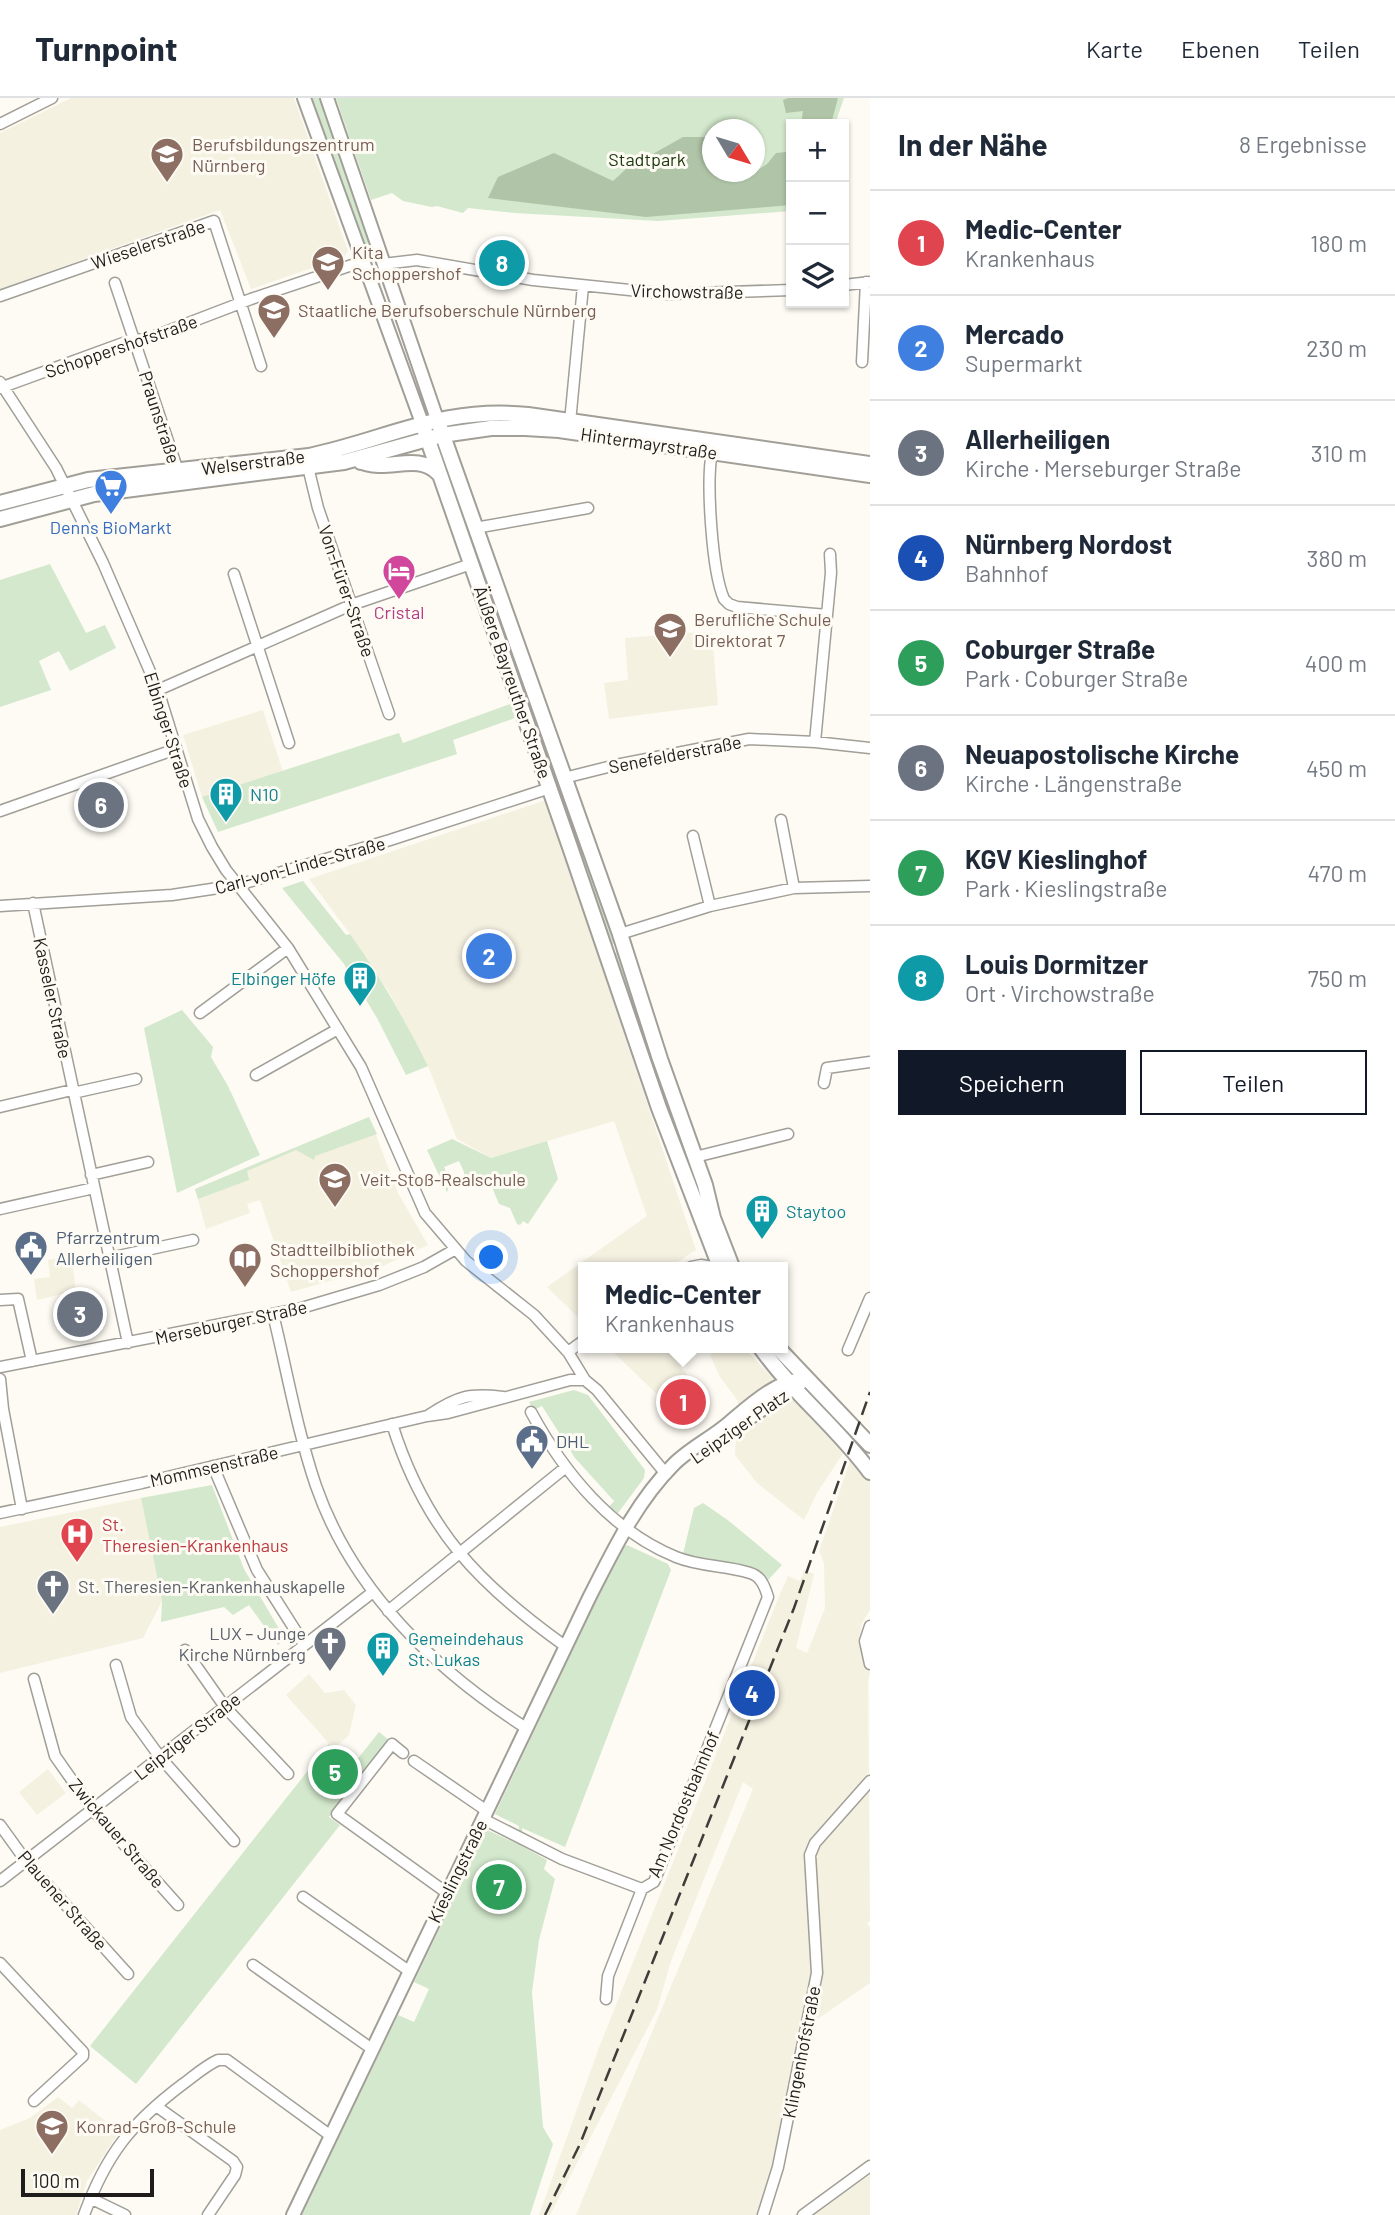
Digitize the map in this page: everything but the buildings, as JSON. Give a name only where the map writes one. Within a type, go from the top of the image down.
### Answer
[{"type":"main road","name":"Hintermayrstraße","points":[[437,419],[466,414],[499,413],[870,464]]},
{"type":"main road","name":"Welserstraße","points":[[0,503],[92,479],[309,456],[437,419]]},
{"type":"main road","name":"Äußere Bayreuther Straße","points":[[437,419],[620,934],[713,1218],[730,1262]]},
{"type":"main road","name":"Äußere Bayreuther Straße","points":[[422,423],[659,1108],[718,1262]]},
{"type":"main road","name":"Hintermayrstraße","points":[[427,438],[491,428],[536,428],[870,475]]},
{"type":"main road","name":"Welserstraße","points":[[0,519],[71,499],[352,461],[427,438]]},
{"type":"main road","points":[[352,461],[379,465],[419,463],[438,473]]},
{"type":"main road","points":[[489,614],[498,608],[505,611]]},
{"type":"main road","points":[[765,1353],[790,1385],[835,1430],[870,1472]]},
{"type":"main road","points":[[783,1353],[835,1405],[870,1445]]},
{"type":"street","points":[[0,124],[52,98]]},
{"type":"street","name":"Äußere Bayreuther Straße","points":[[304,98],[422,423]]},
{"type":"street","name":"Äußere Bayreuther Straße","points":[[327,98],[437,419]]},
{"type":"street","name":"Wieselerstraße","points":[[0,296],[215,221],[241,303]]},
{"type":"street","name":"Virchowstraße","points":[[383,264],[417,260],[533,280],[668,294],[786,290]]},
{"type":"street","name":"Schoppershofstraße","points":[[1,386],[134,339],[144,340],[364,261]]},
{"type":"street","points":[[849,284],[868,282],[862,362]]},
{"type":"street","name":"Praunstraße","points":[[115,283],[178,471]]},
{"type":"street","points":[[570,422],[583,286]]},
{"type":"street","points":[[241,303],[261,366]]},
{"type":"street","points":[[1,386],[34,433],[71,499]]},
{"type":"street","points":[[712,452],[709,474],[713,543],[724,600],[737,607],[827,615]]},
{"type":"street","name":"Von-Fürer-Straße","points":[[308,467],[311,486],[389,713]]},
{"type":"street","name":"Elbinger Straße","points":[[71,499],[103,563],[158,690],[200,825],[218,858],[288,948],[338,1029],[374,1092],[425,1213],[454,1250],[527,1308],[568,1352]]},
{"type":"street","points":[[475,528],[588,508]]},
{"type":"street","points":[[815,742],[831,573],[830,554]]},
{"type":"street","points":[[158,690],[351,605],[471,564]]},
{"type":"street","points":[[234,574],[289,743]]},
{"type":"street","name":"Senefelderstraße","points":[[564,778],[748,739],[870,748]]},
{"type":"street","points":[[0,811],[176,749]]},
{"type":"street","name":"Carl-von-Linde-Straße","points":[[0,906],[172,894],[238,885],[390,841],[550,788]]},
{"type":"street","points":[[781,820],[794,888]]},
{"type":"street","points":[[693,836],[710,906]]},
{"type":"street","points":[[620,934],[710,906],[794,888],[870,886]]},
{"type":"street","name":"Kasseler Straße","points":[[33,903],[128,1343]]},
{"type":"street","points":[[200,1013],[288,948]]},
{"type":"street","points":[[256,1074],[338,1029]]},
{"type":"street","points":[[824,1083],[827,1068],[870,1062]]},
{"type":"street","points":[[0,1107],[136,1079]]},
{"type":"street","points":[[695,1157],[788,1134]]},
{"type":"street","points":[[90,1175],[148,1162]]},
{"type":"street","points":[[0,1209],[94,1188]]},
{"type":"street","points":[[109,1258],[193,1240]]},
{"type":"street","name":"Merseburger Straße","points":[[0,1367],[273,1314],[379,1285],[424,1267],[454,1250]]},
{"type":"street","points":[[848,1350],[870,1298]]},
{"type":"street","points":[[0,1300],[18,1299],[32,1361]]},
{"type":"street","points":[[273,1314],[316,1486],[349,1556],[373,1592],[413,1639],[456,1678],[497,1710],[526,1728]]},
{"type":"street","points":[[578,1345],[568,1352],[585,1380],[597,1390],[666,1474]]},
{"type":"street","points":[[0,1379],[2,1409],[22,1509]]},
{"type":"street","name":"Leipziger Platz","points":[[625,1529],[641,1503],[675,1462],[761,1398],[807,1379]]},
{"type":"street","name":"Mommsenstraße","points":[[0,1513],[427,1416],[453,1400],[476,1394],[507,1397],[570,1380],[585,1380]]},
{"type":"street","points":[[531,1412],[566,1467],[625,1529]]},
{"type":"street","points":[[392,1424],[415,1486],[459,1553],[507,1603],[565,1646]]},
{"type":"street","points":[[213,1466],[257,1570],[304,1644]]},
{"type":"street","points":[[388,1611],[566,1467]]},
{"type":"street","name":"Kieslingstraße","points":[[293,2215],[565,1646],[625,1529]]},
{"type":"street","name":"Am Nordostbahnhof","points":[[606,1999],[608,1976],[642,1889],[654,1882],[768,1597],[765,1587],[751,1573],[709,1567],[680,1559],[625,1529]]},
{"type":"street","name":"Leipziger Straße","points":[[0,1881],[373,1592]]},
{"type":"street","points":[[870,1626],[865,1641],[870,1664]]},
{"type":"street","points":[[185,1650],[225,1707],[288,1774]]},
{"type":"street","points":[[116,1665],[131,1717],[160,1757],[234,1840]]},
{"type":"street","name":"Zwickauer Straße","points":[[34,1679],[55,1756],[93,1810],[178,1905]]},
{"type":"street","points":[[403,1753],[392,1744],[337,1815],[447,1893]]},
{"type":"street","name":"Am Nordostbahnhof","points":[[414,1761],[485,1815],[562,1859],[642,1889]]},
{"type":"street","name":"Klingenhofstraße","points":[[764,2215],[778,2167],[817,1973],[810,1855],[815,1843],[870,1781]]},
{"type":"street","name":"Plauener Straße","points":[[0,1825],[26,1861],[128,1974]]},
{"type":"street","points":[[303,1896],[409,1971]]},
{"type":"street","points":[[0,1963],[83,2052],[83,2056],[34,2101]]},
{"type":"street","points":[[253,1965],[372,2049]]},
{"type":"street","points":[[84,2215],[100,2175],[134,2125],[212,2062],[224,2060],[331,2136]]},
{"type":"street","points":[[156,2106],[233,2161],[237,2168],[236,2175],[208,2215]]},
{"type":"street","points":[[803,2215],[870,2166]]},
{"type":"street","points":[[90,2198],[125,2215]]},
{"type":"shaded area","name":"Berufsbildungszentrum Nürnberg","points":[[71,98],[294,98],[348,251],[344,257],[251,289],[220,210],[0,289],[0,133]]},
{"type":"shaded area","name":"Berufliche Schule Direktorat 7","points":[[712,633],[718,705],[609,719],[604,683],[628,680],[625,638]]},
{"type":"shaded area","points":[[263,710],[283,772],[202,797],[183,735]]},
{"type":"shaded area","points":[[546,800],[696,1250],[678,1262],[582,1262],[647,1216],[614,1121],[491,1158],[457,1139],[428,1066],[389,992],[309,879]]},
{"type":"shaded area","name":"Veit-Stoß-Realschule","points":[[369,1117],[398,1193],[428,1245],[383,1266],[291,1292],[260,1200],[247,1204],[250,1213],[206,1229],[195,1189]]},
{"type":"shaded area","points":[[66,1257],[72,1261],[76,1291],[37,1300],[34,1279],[50,1277],[48,1260]]},
{"type":"shaded area","points":[[578,1265],[578,1317],[547,1287]]},
{"type":"shaded area","points":[[614,1353],[669,1353],[710,1402],[689,1425]]},
{"type":"shaded area","points":[[749,1353],[844,1452],[817,1493],[804,1520],[757,1483],[735,1455],[738,1401],[720,1377],[710,1355]]},
{"type":"shaded area","points":[[851,1458],[870,1478],[870,1610],[862,1623],[858,1642],[870,1673],[870,1921],[867,1923],[870,1928],[870,1983],[813,2022],[784,2157],[768,2215],[576,2215],[753,1789],[743,1782],[671,1961],[657,2010],[550,2215],[539,2215],[600,2045],[780,1594],[788,1576],[800,1581],[804,1570],[814,1574],[796,1648],[807,1653],[825,1608],[824,1563],[819,1551]]},
{"type":"shaded area","name":"St. Theresien-Krankenhaus","points":[[141,1498],[162,1601],[143,1638],[0,1673],[0,1527]]},
{"type":"shaded area","points":[[309,1674],[325,1693],[344,1690],[356,1705],[349,1735],[334,1749],[286,1695]]},
{"type":"shaded area","points":[[48,1769],[66,1793],[37,1815],[19,1792]]},
{"type":"shaded area","name":"Konrad-Groß-Schule","points":[[58,2097],[72,2108],[79,2100],[119,2132],[87,2181],[76,2215],[0,2215],[0,2130],[30,2118]]},
{"type":"shaded area","points":[[870,2160],[870,2215],[794,2215]]},
{"type":"green space","points":[[310,98],[322,98],[371,242],[363,245]]},
{"type":"green space","name":"Stadtpark","points":[[336,98],[844,98],[837,119],[786,119],[786,211],[658,221],[468,208],[463,213],[403,201],[392,193],[371,200]]},
{"type":"green space","points":[[838,98],[832,119],[802,119],[803,111],[786,113],[783,100]]},
{"type":"green space","points":[[683,137],[702,137],[702,182],[765,182],[765,165],[776,153],[786,152],[786,205],[646,217],[488,198],[498,177],[554,153],[613,181],[626,169]]},
{"type":"green space","points":[[50,564],[86,633],[105,625],[116,648],[70,671],[59,651],[39,661],[51,690],[0,707],[0,580]]},
{"type":"green space","points":[[496,614],[510,639],[617,942],[608,946]]},
{"type":"green space","points":[[510,704],[515,718],[453,740],[457,754],[218,832],[202,797],[399,733],[403,743]]},
{"type":"green space","points":[[303,881],[361,950],[392,998],[428,1066],[406,1075],[377,1018],[344,964],[282,888]]},
{"type":"green space","points":[[620,951],[656,1063],[653,1066],[650,1065],[611,954]]},
{"type":"green space","points":[[182,1010],[213,1047],[211,1057],[228,1086],[260,1155],[177,1193],[144,1028]]},
{"type":"green space","points":[[369,1117],[377,1134],[315,1156],[314,1160],[296,1150],[247,1171],[249,1180],[198,1199],[195,1189]]},
{"type":"green space","points":[[452,1139],[491,1158],[547,1141],[558,1179],[528,1224],[523,1221],[520,1225],[517,1224],[510,1208],[499,1204],[487,1175],[468,1183],[464,1181],[464,1172],[459,1161],[444,1167],[447,1174],[453,1177],[447,1192],[427,1150]]},
{"type":"green space","points":[[574,1390],[588,1395],[645,1470],[644,1478],[618,1513],[609,1507],[614,1501],[575,1458],[542,1406],[534,1410],[529,1402]]},
{"type":"green space","points":[[212,1485],[244,1569],[285,1639],[278,1645],[249,1605],[233,1615],[224,1607],[161,1622],[162,1601],[141,1498]]},
{"type":"green space","points":[[703,1503],[782,1565],[768,1580],[757,1569],[683,1554],[694,1508]]},
{"type":"green space","points":[[627,1545],[668,1564],[671,1570],[565,1847],[522,1828],[522,1846],[547,1860],[544,1869],[555,1879],[539,1940],[532,1992],[543,2127],[553,2144],[530,2215],[301,2215],[398,2015],[414,2022],[429,1989],[414,1982],[487,1830],[518,1844],[519,1826],[495,1814],[620,1549]]},
{"type":"green space","points":[[379,1732],[389,1740],[329,1817],[340,1825],[136,2084],[90,2046],[329,1744],[352,1766]]},
{"type":"waterway","points":[[318,1781],[331,1789],[335,1788]]},
{"type":"railway","points":[[545,2215],[580,2144],[794,1608],[870,1392]]},
{"type":"place","name":"Berufsbildungszentrum Nürnberg","points":[[167,184]]},
{"type":"place","name":"Louis Dormitzer","points":[[502,263]]},
{"type":"place","name":"Kita Schoppershof","points":[[328,292]]},
{"type":"place","name":"Staatliche Berufsoberschule Nürnberg","points":[[274,340]]},
{"type":"place","name":"Denns BioMarkt","points":[[111,516]]},
{"type":"place","name":"Cristal","points":[[399,601]]},
{"type":"place","name":"Berufliche Schule Direktorat 7","points":[[670,659]]},
{"type":"place","name":"Neuapostolische Kirche","points":[[101,805]]},
{"type":"place","name":"N10","points":[[226,824]]},
{"type":"place","name":"Mercado","points":[[489,956]]},
{"type":"place","name":"Elbinger Höfe","points":[[360,1008]]},
{"type":"place","name":"Veit-Stoß-Realschule","points":[[335,1209]]},
{"type":"place","name":"Staytoo","points":[[762,1241]]},
{"type":"place","name":"Pfarrzentrum Allerheiligen","points":[[31,1277]]},
{"type":"place","name":"Stadtteilbibliothek Schoppershof","points":[[245,1289]]},
{"type":"place","name":"Allerheiligen","points":[[80,1314]]},
{"type":"place","name":"Medic-Center","points":[[683,1402]]},
{"type":"place","name":"DHL","points":[[532,1471]]},
{"type":"place","name":"St. Theresien-Krankenhaus","points":[[77,1564]]},
{"type":"place","name":"St. Theresien-Krankenhauskapelle","points":[[53,1616]]},
{"type":"place","name":"LUX – Junge Kirche Nürnberg","points":[[330,1673]]},
{"type":"place","name":"Gemeindehaus St. Lukas","points":[[383,1678]]},
{"type":"place","name":"Nürnberg Nordost","points":[[752,1693]]},
{"type":"place","name":"Coburger Straße","points":[[335,1772]]},
{"type":"place","name":"KGV Kieslinghof","points":[[499,1887]]},
{"type":"place","name":"Konrad-Groß-Schule","points":[[52,2156]]}]
